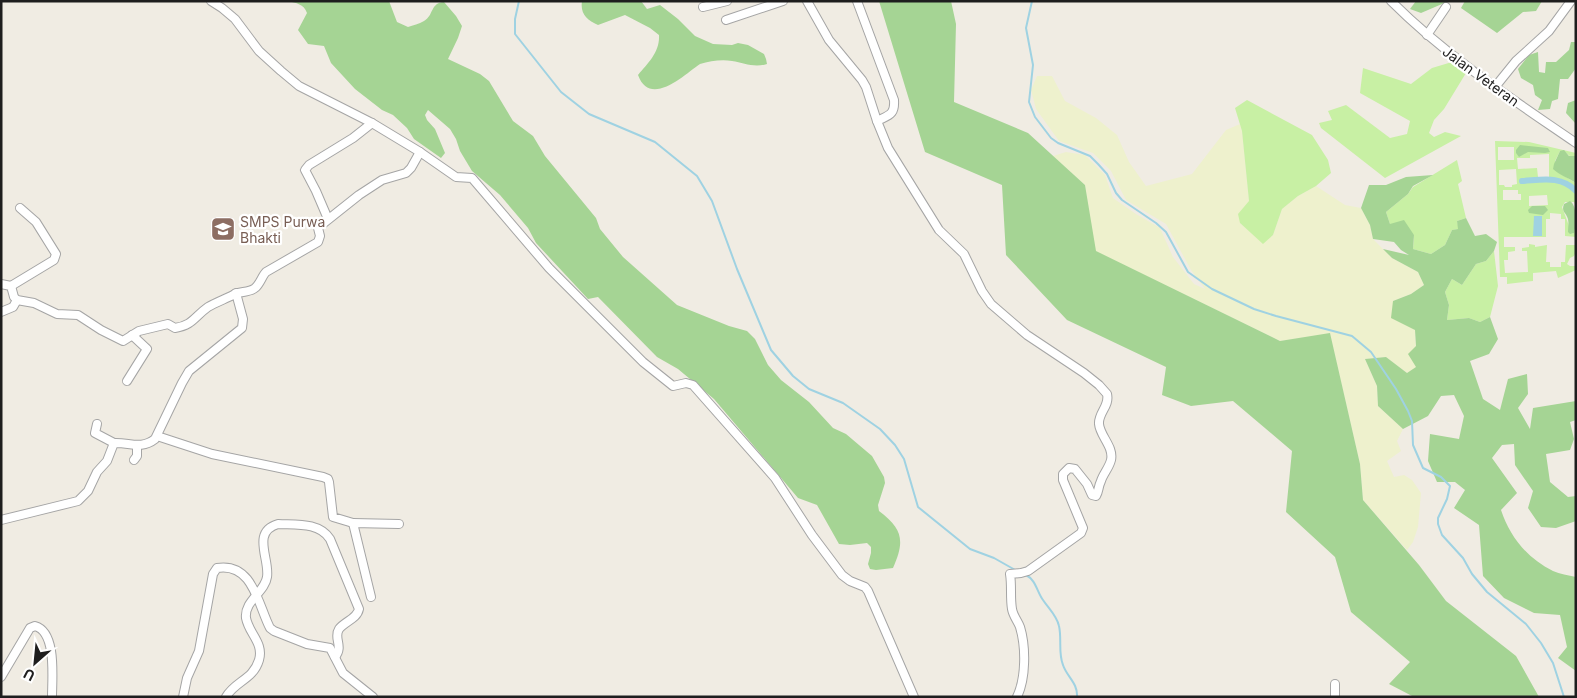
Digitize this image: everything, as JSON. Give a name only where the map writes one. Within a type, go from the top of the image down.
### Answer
[{"type":"street","points":[[211,1],[235,20],[259,51],[291,80],[372,123],[458,178],[469,177],[473,179],[549,268],[651,370],[673,386],[688,383],[695,387],[775,478],[812,535],[842,575],[850,581],[865,586],[914,697]]},
{"type":"street","points":[[703,7],[727,1]]},
{"type":"street","points":[[726,20],[783,1]]},
{"type":"street","points":[[807,1],[829,40],[866,87],[888,148],[939,230],[964,254],[982,291],[991,304],[1027,335],[1100,384],[1107,394],[1106,406],[1099,424],[1112,456],[1107,471],[1100,481],[1099,492],[1096,496],[1092,495],[1087,484],[1075,469],[1069,468],[1063,474],[1063,480],[1082,528],[1080,533],[1028,571],[1021,574],[1010,574],[1013,616],[1019,625],[1024,648],[1023,681],[1017,697]]},
{"type":"street","points":[[857,1],[894,100],[895,108],[892,113],[877,121]]},
{"type":"street","name":"Jalan Veteran","points":[[1391,1],[1450,55],[1576,143]]},
{"type":"street","points":[[1495,87],[1516,61],[1549,31],[1571,1]]},
{"type":"street","points":[[1427,35],[1446,7]]},
{"type":"street","points":[[328,219],[305,170],[309,165],[353,138],[372,123]]},
{"type":"street","points":[[12,286],[14,297],[17,300],[34,303],[57,314],[78,315],[119,340],[125,340],[139,331],[168,324],[175,328],[187,325],[207,308],[236,293],[253,289],[266,272],[318,242],[320,236],[318,228],[328,219],[359,194],[382,180],[406,172],[411,168],[420,152]]},
{"type":"street","points":[[1,284],[12,286],[54,260],[56,254],[36,222],[20,208]]},
{"type":"street","points":[[97,424],[95,433],[114,443],[137,446],[152,442],[157,436],[189,371],[242,328],[243,319],[236,293]]},
{"type":"street","points":[[1,312],[13,307],[17,300]]},
{"type":"street","points":[[127,381],[148,349],[132,335]]},
{"type":"street","points":[[157,436],[212,454],[323,477],[328,479],[329,482],[333,517],[353,523],[399,524]]},
{"type":"street","points":[[1,520],[78,501],[88,491],[97,472],[107,461],[114,443]]},
{"type":"street","points":[[134,460],[137,456],[137,446]]},
{"type":"street","points":[[353,523],[371,597]]},
{"type":"street","points":[[226,697],[234,688],[249,677],[260,658],[260,646],[249,625],[246,614],[249,606],[267,579],[263,540],[268,529],[278,524],[312,526],[326,533],[360,609],[357,615],[339,630],[337,637],[340,649],[335,657]]},
{"type":"street","points":[[183,697],[187,678],[199,651],[215,571],[218,568],[224,567],[237,571],[251,583],[270,628],[307,644],[330,648],[343,673],[373,697]]},
{"type":"street","points":[[1,677],[30,628],[34,626],[39,627],[44,630],[48,639],[52,664],[52,697]]},
{"type":"street","points":[[1335,684],[1335,697]]},
{"type":"green space","points":[[288,1],[389,1],[397,22],[408,27],[427,19],[436,5],[444,2],[462,26],[448,59],[480,74],[489,81],[513,121],[533,136],[545,156],[596,218],[600,229],[623,257],[677,305],[729,326],[747,331],[755,339],[768,365],[781,380],[809,402],[833,428],[846,434],[872,456],[884,477],[885,483],[878,505],[879,511],[893,524],[899,536],[899,550],[893,568],[870,569],[868,564],[871,547],[867,543],[839,544],[817,505],[798,498],[714,399],[678,369],[657,357],[598,297],[588,299],[536,243],[528,228],[500,195],[472,171],[450,129],[428,110],[425,115],[435,129],[445,153],[441,158],[414,139],[407,128],[393,115],[382,110],[355,89],[331,63],[324,46],[308,44],[298,30],[307,13],[306,10],[299,4]]},
{"type":"green space","points":[[582,1],[641,1],[647,9],[660,5],[695,36],[713,44],[732,45],[738,43],[748,45],[764,54],[767,64],[753,65],[724,60],[708,62],[700,64],[668,86],[650,89],[643,84],[638,75],[658,47],[659,35],[625,15],[598,25],[583,13]]},
{"type":"green space","points":[[879,1],[951,1],[956,24],[954,102],[1028,133],[1085,185],[1096,251],[1280,341],[1330,333],[1360,464],[1363,500],[1419,565],[1446,601],[1516,656],[1539,697],[1414,697],[1389,684],[1410,662],[1351,612],[1335,557],[1286,512],[1292,451],[1233,401],[1191,406],[1162,395],[1166,367],[1067,320],[1006,255],[1002,185],[925,152]]},
{"type":"green space","points":[[1416,1],[1449,1],[1421,13],[1410,9]]},
{"type":"green space","points":[[1465,1],[1542,1],[1536,11],[1523,12],[1497,33],[1461,8]]},
{"type":"green space","points":[[1571,42],[1576,42],[1576,68],[1568,79],[1560,79],[1558,99],[1552,101],[1550,109],[1538,110],[1542,100],[1535,95],[1533,85],[1521,78],[1518,69],[1529,55],[1538,52],[1539,72],[1545,73],[1546,62],[1556,62],[1569,50]]},
{"type":"green space","points":[[1452,62],[1466,73],[1444,109],[1434,120],[1429,133],[1434,137],[1445,132],[1461,136],[1385,178],[1321,128],[1319,123],[1332,120],[1328,111],[1346,105],[1390,138],[1407,134],[1410,121],[1360,93],[1363,68],[1411,84],[1432,68]]},
{"type":"green space","points":[[1037,76],[1052,76],[1065,101],[1096,118],[1117,135],[1129,162],[1146,186],[1192,174],[1226,130],[1240,124],[1249,201],[1240,223],[1263,243],[1273,235],[1282,209],[1298,196],[1316,186],[1345,205],[1361,208],[1370,225],[1373,239],[1392,258],[1418,272],[1424,285],[1411,294],[1393,301],[1415,330],[1417,367],[1407,373],[1386,357],[1365,359],[1377,386],[1378,406],[1403,429],[1397,441],[1401,451],[1387,461],[1394,477],[1404,475],[1412,480],[1421,493],[1418,527],[1413,542],[1407,550],[1363,500],[1360,464],[1330,334],[1280,341],[1095,251],[1085,185],[1053,156],[1066,152],[1085,155],[1105,175],[1113,198],[1160,228],[1173,257],[1194,284],[1205,289],[1191,270],[1166,224],[1126,200],[1111,171],[1093,153],[1059,141],[1036,109],[1031,90]]},
{"type":"green space","points":[[1247,100],[1312,135],[1328,160],[1331,173],[1316,186],[1298,196],[1282,209],[1273,235],[1263,244],[1240,223],[1238,214],[1249,201],[1242,131],[1235,108]]},
{"type":"green space","points":[[1576,100],[1576,124],[1566,113],[1568,103]]},
{"type":"green space","points":[[1495,141],[1529,142],[1576,153],[1576,156],[1571,157],[1565,152],[1560,151],[1555,161],[1561,174],[1576,183],[1576,206],[1574,202],[1565,202],[1562,207],[1572,234],[1576,228],[1576,237],[1576,252],[1567,264],[1576,266],[1576,270],[1558,278],[1556,271],[1533,273],[1533,281],[1507,284],[1507,277],[1500,277]],"holes":[[[1498,147],[1514,147],[1514,160],[1498,160]],[[1549,154],[1549,177],[1538,177],[1537,168],[1518,169],[1517,158],[1530,158],[1530,155]],[[1516,169],[1517,184],[1512,185],[1512,187],[1499,185],[1499,170]],[[1503,190],[1518,190],[1518,194],[1521,194],[1521,200],[1503,200]],[[1547,195],[1548,205],[1529,206],[1529,196]],[[1550,213],[1561,214],[1561,219],[1565,219],[1565,236],[1576,237],[1575,245],[1566,245],[1565,262],[1561,262],[1561,267],[1550,267],[1550,262],[1546,262],[1547,245],[1535,247],[1535,245],[1529,244],[1529,247],[1522,248],[1522,251],[1527,251],[1528,272],[1505,273],[1504,260],[1508,260],[1508,252],[1515,251],[1515,247],[1504,247],[1504,237],[1546,237],[1546,219],[1550,219]]]},
{"type":"green space","points":[[1520,145],[1548,148],[1550,152],[1528,152],[1519,157],[1516,150]]},
{"type":"green space","points":[[1564,150],[1569,156],[1576,156],[1576,183],[1553,169],[1560,151]]},
{"type":"green space","points":[[1457,160],[1462,181],[1458,184],[1466,218],[1457,221],[1459,229],[1452,230],[1445,245],[1431,254],[1413,249],[1414,235],[1390,224],[1386,212],[1408,194],[1413,187]]},
{"type":"green space","points":[[1433,175],[1413,186],[1408,194],[1386,212],[1390,224],[1404,220],[1414,235],[1413,249],[1431,254],[1445,245],[1452,230],[1458,229],[1457,221],[1466,218],[1475,236],[1486,234],[1497,242],[1494,251],[1486,261],[1476,264],[1462,285],[1452,279],[1445,292],[1449,305],[1447,320],[1469,318],[1480,322],[1490,317],[1498,339],[1489,354],[1470,361],[1483,399],[1500,410],[1508,379],[1527,374],[1528,394],[1518,408],[1530,429],[1533,408],[1576,401],[1576,420],[1570,422],[1574,439],[1570,450],[1546,454],[1550,482],[1568,497],[1576,496],[1576,521],[1556,528],[1541,527],[1528,508],[1533,491],[1515,465],[1514,444],[1502,445],[1492,458],[1517,493],[1501,510],[1515,538],[1527,553],[1544,566],[1556,572],[1576,577],[1576,671],[1558,658],[1567,647],[1560,615],[1534,613],[1504,598],[1483,576],[1479,525],[1454,508],[1465,490],[1455,482],[1437,482],[1428,461],[1430,434],[1459,439],[1464,416],[1454,395],[1441,396],[1428,416],[1403,429],[1378,406],[1377,386],[1365,359],[1386,357],[1407,373],[1416,367],[1408,354],[1416,346],[1415,330],[1391,318],[1393,301],[1411,294],[1424,285],[1418,272],[1392,258],[1383,249],[1409,255],[1394,242],[1373,239],[1370,225],[1361,208],[1369,185],[1386,185],[1406,177]]},
{"type":"green space","points":[[1570,201],[1574,206],[1576,225],[1574,233],[1570,234],[1568,232],[1568,219],[1563,209],[1564,204]]},
{"type":"green space","points":[[1532,206],[1545,206],[1548,210],[1543,215],[1529,213],[1528,210]]},
{"type":"green space","points":[[1494,251],[1498,286],[1490,317],[1480,322],[1469,318],[1447,320],[1449,305],[1445,292],[1452,279],[1462,285],[1476,264],[1486,261]]},
{"type":"water","points":[[1534,216],[1542,216],[1542,236],[1533,236]]},
{"type":"waterway","points":[[519,1],[515,19],[515,34],[561,92],[589,114],[655,142],[697,176],[712,201],[737,269],[771,350],[793,376],[809,389],[843,403],[880,429],[895,445],[904,459],[918,507],[970,549],[994,558],[1017,571]]},
{"type":"waterway","points":[[1032,1],[1026,28],[1033,65],[1029,102],[1035,117],[1051,138],[1058,143],[1090,156],[1107,174],[1116,193],[1122,200],[1166,232],[1188,272],[1212,289],[1254,309],[1352,336],[1371,352],[1396,389],[1408,411],[1412,421],[1413,445],[1423,468],[1441,477],[1450,486],[1447,499],[1438,518],[1442,535],[1463,558],[1472,574],[1487,592],[1526,624],[1541,643],[1553,663],[1564,697]]},
{"type":"waterway","points":[[1522,181],[1557,181],[1570,186],[1576,191]]},
{"type":"waterway","points":[[1026,575],[1034,583],[1058,622],[1062,660],[1076,688],[1077,697]]},
{"type":"place","name":"SMPS Purwa Bhakti","points":[[223,229]]}]
